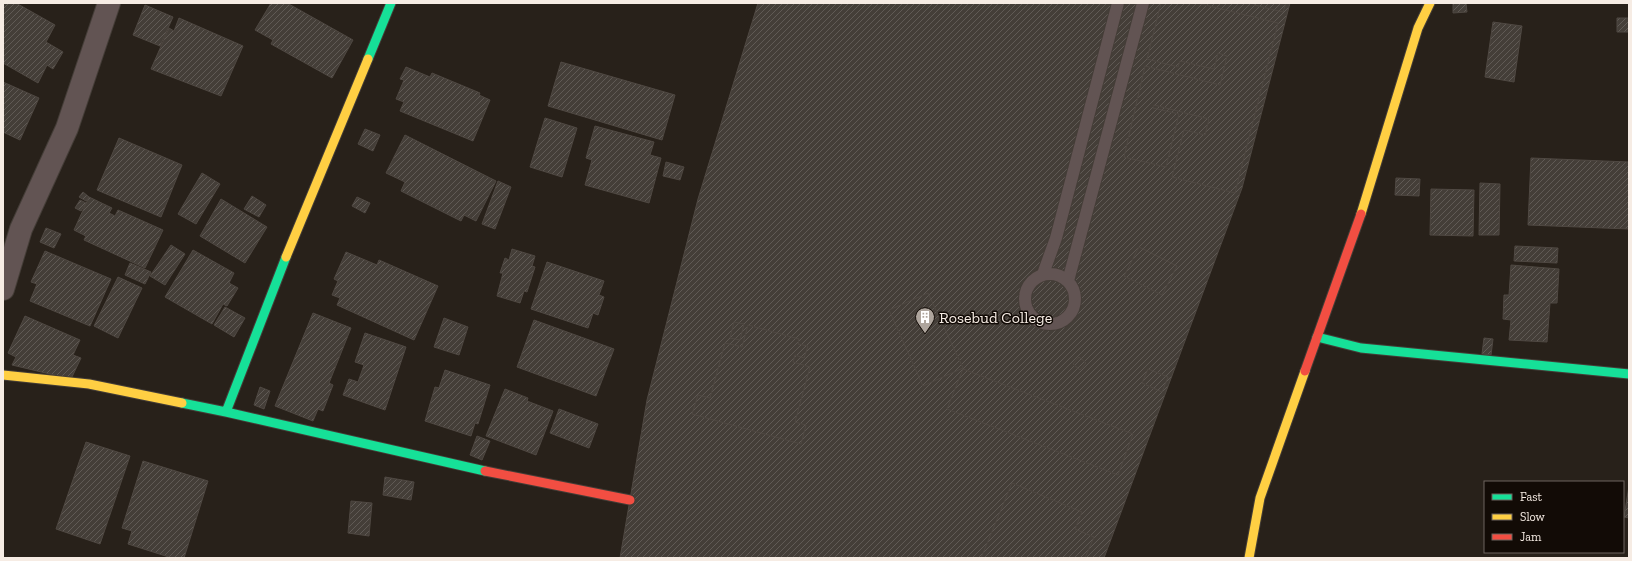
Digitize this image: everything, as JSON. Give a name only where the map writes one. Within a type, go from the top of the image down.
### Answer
[{"type":"street","points":[[3,289],[21,229],[67,128],[109,3]]},
{"type":"street","points":[[226,412],[271,292],[391,3]]},
{"type":"street","points":[[1249,558],[1260,498],[1364,205],[1418,28],[1430,3]]},
{"type":"street","points":[[1317,337],[1360,348],[1629,374]]},
{"type":"street","points":[[3,374],[89,384],[226,412],[526,480],[630,500]]},
{"type":"lane","points":[[1043,274],[1056,238],[1118,3]]},
{"type":"lane","points":[[1068,281],[1143,3]]},
{"type":"lane","points":[[1043,274],[1061,276],[1068,281],[1075,293],[1075,306],[1068,317],[1056,324],[1043,324],[1031,317],[1025,306],[1025,293],[1031,281],[1043,274]]},
{"type":"building","points":[[3,3],[16,3],[55,25],[46,42],[63,52],[53,69],[47,65],[38,83],[3,63]]},
{"type":"building","points":[[271,3],[287,3],[353,40],[332,78],[271,44],[273,40],[255,30]]},
{"type":"building","name":"Rosebud College","points":[[758,3],[1290,3],[1242,188],[1104,558],[620,558],[647,400],[698,199]]},
{"type":"building","points":[[1161,3],[1197,3],[1278,23],[1235,193],[1172,177],[1184,130],[1205,135],[1209,119],[1154,105],[1153,108],[1179,114],[1166,167],[1124,157],[1145,66],[1220,85],[1227,56],[1218,53],[1214,69],[1180,61],[1178,67],[1147,59]]},
{"type":"building","points":[[1255,3],[1286,3],[1283,12],[1254,5]]},
{"type":"building","points":[[1453,3],[1466,3],[1467,12],[1453,13]]},
{"type":"building","points":[[145,5],[173,17],[160,46],[133,35]]},
{"type":"building","points":[[179,18],[243,46],[221,96],[151,69],[169,28],[174,31]]},
{"type":"building","points":[[1617,18],[1629,18],[1629,32],[1617,32]]},
{"type":"building","points":[[1493,22],[1522,26],[1514,82],[1485,77]]},
{"type":"building","points":[[561,62],[675,95],[662,140],[548,106]]},
{"type":"building","points":[[406,67],[430,77],[432,73],[480,93],[479,95],[490,100],[473,141],[400,111],[404,102],[396,99],[404,80],[400,79]]},
{"type":"building","points":[[3,82],[39,98],[20,140],[3,132]]},
{"type":"building","points":[[545,118],[577,128],[562,177],[530,167]]},
{"type":"building","points":[[595,126],[654,142],[650,155],[661,158],[649,203],[585,185],[592,160],[586,158]]},
{"type":"building","points":[[365,129],[380,135],[373,151],[358,144]]},
{"type":"building","points":[[405,135],[496,181],[476,221],[464,215],[461,221],[401,191],[405,182],[386,173]]},
{"type":"building","points":[[119,138],[182,165],[161,217],[97,190]]},
{"type":"building","points":[[1531,158],[1629,162],[1629,229],[1528,225]]},
{"type":"building","points":[[666,162],[684,167],[680,180],[663,176]]},
{"type":"building","points":[[202,173],[220,184],[196,224],[178,214]]},
{"type":"building","points":[[1396,178],[1420,179],[1419,196],[1395,195]]},
{"type":"building","points":[[498,181],[511,187],[495,229],[482,224]]},
{"type":"building","points":[[1480,183],[1500,184],[1499,235],[1479,235]]},
{"type":"building","points":[[1431,189],[1474,190],[1473,236],[1430,235]]},
{"type":"building","points":[[83,192],[89,197],[86,201],[79,197]]},
{"type":"building","points":[[252,196],[266,205],[259,217],[244,209]]},
{"type":"building","points":[[89,197],[112,208],[109,213],[115,216],[118,210],[163,230],[145,268],[84,240],[86,236],[74,230]]},
{"type":"building","points":[[357,197],[370,203],[365,213],[352,206]]},
{"type":"building","points":[[221,199],[267,227],[245,263],[200,236]]},
{"type":"building","points":[[80,200],[86,203],[81,211],[75,208]]},
{"type":"building","points":[[46,228],[61,234],[54,248],[40,242]]},
{"type":"building","points":[[171,245],[185,254],[165,285],[150,276]]},
{"type":"building","points":[[1515,246],[1558,248],[1557,263],[1514,261]]},
{"type":"building","points":[[1139,247],[1177,266],[1162,295],[1124,276]]},
{"type":"building","points":[[512,249],[535,256],[532,266],[535,267],[527,292],[524,291],[520,303],[497,296],[503,273],[500,273],[505,258],[509,260]]},
{"type":"building","points":[[193,250],[234,273],[229,283],[238,288],[227,306],[223,304],[212,324],[165,297]]},
{"type":"building","points":[[45,251],[111,279],[90,326],[30,301],[37,284],[31,282]]},
{"type":"building","points":[[346,252],[377,265],[379,260],[438,286],[414,340],[337,305],[340,298],[332,295],[338,281],[334,279]]},
{"type":"building","points":[[547,262],[604,281],[599,295],[604,297],[598,315],[593,313],[588,328],[531,309]]},
{"type":"building","points":[[130,263],[151,272],[145,284],[125,275]]},
{"type":"building","points":[[1511,265],[1559,269],[1557,303],[1550,303],[1547,342],[1509,340],[1511,320],[1503,319],[1504,295],[1509,295]]},
{"type":"building","points":[[118,277],[142,288],[118,338],[94,326]]},
{"type":"building","points":[[928,293],[963,368],[923,386],[889,310]]},
{"type":"building","points":[[225,307],[245,318],[234,337],[214,325]]},
{"type":"building","points":[[313,313],[351,328],[329,383],[333,385],[323,411],[318,409],[313,421],[275,406]]},
{"type":"building","points":[[25,316],[80,340],[73,355],[81,358],[71,379],[12,365],[16,357],[8,353]]},
{"type":"building","points":[[444,318],[468,327],[459,355],[434,347]]},
{"type":"building","points":[[534,320],[614,349],[596,396],[517,367]]},
{"type":"building","points":[[734,322],[744,324],[740,340],[730,338]]},
{"type":"building","points":[[748,325],[799,339],[798,344],[808,346],[804,358],[795,355],[793,362],[810,367],[795,422],[806,425],[801,444],[692,414],[698,395],[710,398],[725,343],[742,347]]},
{"type":"building","points":[[365,333],[406,347],[385,410],[343,395],[349,379],[358,382],[364,365],[355,362]]},
{"type":"building","points":[[1484,338],[1493,339],[1491,355],[1482,354]]},
{"type":"building","points":[[1079,357],[1086,363],[1080,370],[1073,364]]},
{"type":"building","points":[[963,369],[1133,434],[1118,475],[947,409]]},
{"type":"building","points":[[1148,369],[1168,377],[1162,392],[1142,383]]},
{"type":"building","points":[[445,370],[490,385],[478,424],[475,423],[471,436],[425,421],[435,387],[439,388]]},
{"type":"building","points":[[260,387],[270,391],[264,409],[254,405]]},
{"type":"building","points":[[505,389],[528,398],[527,401],[553,411],[536,455],[486,436]]},
{"type":"building","points":[[559,409],[598,424],[589,448],[550,433]]},
{"type":"building","points":[[477,436],[490,441],[482,460],[470,455]]},
{"type":"building","points":[[86,442],[130,456],[100,544],[56,529]]},
{"type":"building","points":[[143,461],[208,481],[184,558],[172,558],[128,544],[132,531],[122,528]]},
{"type":"building","points":[[385,477],[414,482],[411,500],[383,495]]},
{"type":"building","points":[[1012,483],[1082,512],[1075,529],[1094,537],[1085,558],[981,558]]},
{"type":"building","points":[[1629,486],[1629,518],[1624,517]]},
{"type":"building","points":[[351,501],[372,503],[369,536],[348,533]]},
{"type":"traffic: fast","points":[[368,59],[391,3]]},
{"type":"traffic: fast","points":[[182,403],[226,412],[286,257]]},
{"type":"traffic: fast","points":[[1317,337],[1361,348],[1629,374]]},
{"type":"traffic: fast","points":[[226,412],[485,471]]},
{"type":"traffic: slow","points":[[1361,214],[1418,28],[1430,3]]},
{"type":"traffic: slow","points":[[286,257],[368,59]]},
{"type":"traffic: slow","points":[[1249,558],[1260,498],[1305,371]]},
{"type":"traffic: slow","points":[[3,375],[89,384],[182,403]]},
{"type":"traffic: jam","points":[[1305,371],[1361,214]]},
{"type":"traffic: jam","points":[[485,471],[630,500]]},
{"type":"place","name":"Rosebud College","points":[[925,334]]}]
